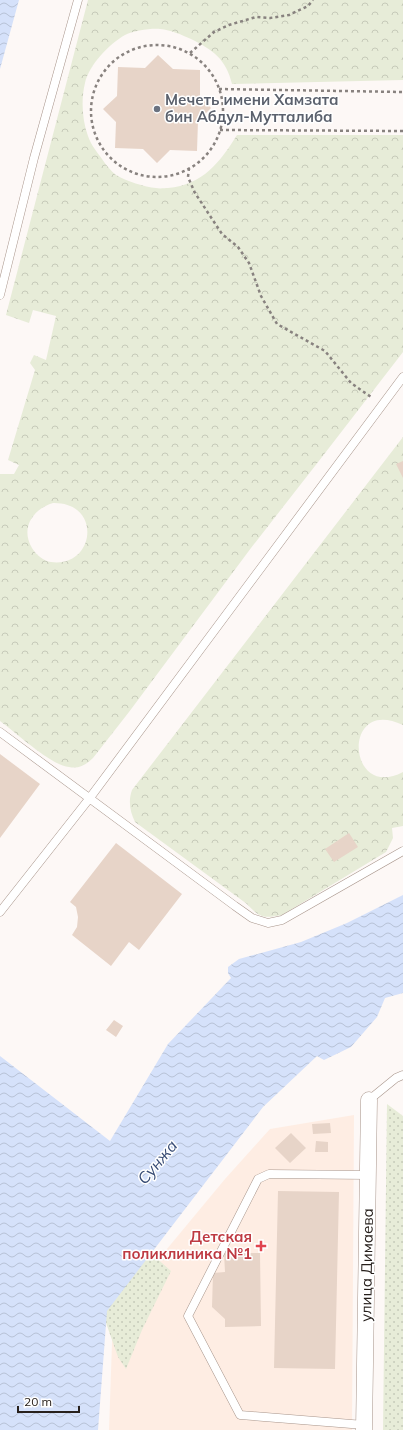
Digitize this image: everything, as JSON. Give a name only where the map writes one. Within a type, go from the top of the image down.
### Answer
[{"type":"street","name":"улица Димаева","points":[[364,1427],[369,1100]]},
{"type":"lane","points":[[0,295],[34,158],[78,0]]},
{"type":"lane","points":[[0,912],[89,799],[403,377]]},
{"type":"lane","points":[[0,732],[234,906],[252,918],[268,923],[282,920],[403,851]]},
{"type":"lane","points":[[369,1100],[396,1078],[403,1075]]},
{"type":"lane","points":[[364,1427],[240,1415],[188,1316],[258,1179],[269,1174],[368,1175]]},
{"type":"path","points":[[190,53],[214,32],[229,25],[256,17],[270,18],[289,15],[308,6],[312,0]]},
{"type":"path","points":[[164,44],[186,50],[204,63],[217,81],[219,89],[223,103],[222,124],[214,145],[200,162],[182,173],[160,177],[139,175],[119,166],[104,151],[94,132],[90,111],[94,88],[104,69],[121,54],[142,45],[164,44]]},
{"type":"path","points":[[219,89],[403,92]]},
{"type":"path","points":[[220,130],[403,131]]},
{"type":"path","points":[[189,168],[188,177],[195,193],[222,234],[238,247],[250,263],[261,296],[277,324],[325,351],[351,383],[369,396],[384,402]]},
{"type":"shaded area","name":"Детская поликлиника №1","points":[[354,1115],[352,1430],[109,1430],[113,1314],[225,1179],[270,1129]]},
{"type":"green space","points":[[88,0],[403,0],[403,80],[232,84],[226,68],[218,56],[212,51],[180,34],[168,30],[156,29],[132,32],[119,39],[106,49],[95,62],[87,76],[83,96],[83,110],[84,123],[89,139],[112,172],[120,177],[141,185],[168,188],[180,186],[201,177],[217,163],[237,135],[403,135],[403,352],[251,548],[129,712],[93,758],[88,763],[79,767],[69,767],[53,761],[0,721],[0,474],[14,474],[19,465],[8,460],[35,370],[30,363],[34,355],[46,360],[56,316],[33,310],[29,323],[6,315]],"holes":[[[53,503],[69,505],[80,513],[86,523],[87,534],[84,546],[77,555],[66,561],[51,562],[40,557],[32,548],[27,533],[30,520],[40,510]]]},
{"type":"green space","points":[[403,437],[403,725],[383,720],[369,724],[361,735],[359,748],[362,762],[371,773],[384,777],[403,772],[403,826],[392,828],[393,838],[386,852],[282,915],[267,917],[259,915],[247,904],[135,822],[130,806],[132,790]]},
{"type":"green space","points":[[0,1067],[84,1194],[171,1271],[142,1330],[126,1369],[118,1357],[99,1303]]},
{"type":"green space","points":[[387,1104],[403,1116],[403,1430],[383,1430]]},
{"type":"water","points":[[0,0],[19,0],[0,69]]},
{"type":"water","name":"Сунжа","points":[[403,895],[403,993],[385,998],[377,1017],[351,1047],[324,1060],[317,1056],[263,1107],[107,1311],[98,1430],[0,1430],[0,1056],[110,1141],[168,1044],[231,978],[228,973],[228,967],[239,959],[301,942],[347,923]]},
{"type":"building","name":"Мечеть имени Хамзата бин Абдул-Мутталиба","points":[[158,55],[173,69],[200,70],[200,96],[211,108],[198,121],[197,151],[170,150],[157,163],[143,149],[115,148],[116,122],[103,109],[117,96],[118,67],[145,68]]},
{"type":"building","points":[[403,461],[403,478],[396,464]]},
{"type":"building","points":[[0,754],[40,784],[0,838]]},
{"type":"building","points":[[349,833],[358,847],[334,862],[325,849]]},
{"type":"building","points":[[116,843],[182,894],[139,950],[129,942],[111,966],[72,935],[77,927],[78,917],[76,907],[70,902]]},
{"type":"building","points":[[114,1020],[123,1026],[116,1037],[106,1030]]},
{"type":"building","points":[[330,1123],[331,1133],[313,1134],[312,1124]]},
{"type":"building","points":[[291,1133],[306,1148],[290,1163],[275,1148]]},
{"type":"building","points":[[316,1141],[328,1142],[328,1152],[315,1152]]},
{"type":"building","points":[[278,1191],[339,1192],[335,1369],[274,1368]]},
{"type":"building","points":[[224,1253],[260,1253],[261,1326],[225,1327],[225,1319],[212,1307],[213,1273],[225,1272]]},
{"type":"place","name":"Мечеть имени Хамзата бин Абдул-Мутталиба","points":[[157,109]]},
{"type":"place","name":"Детская поликлиника №1","points":[[261,1246]]}]
